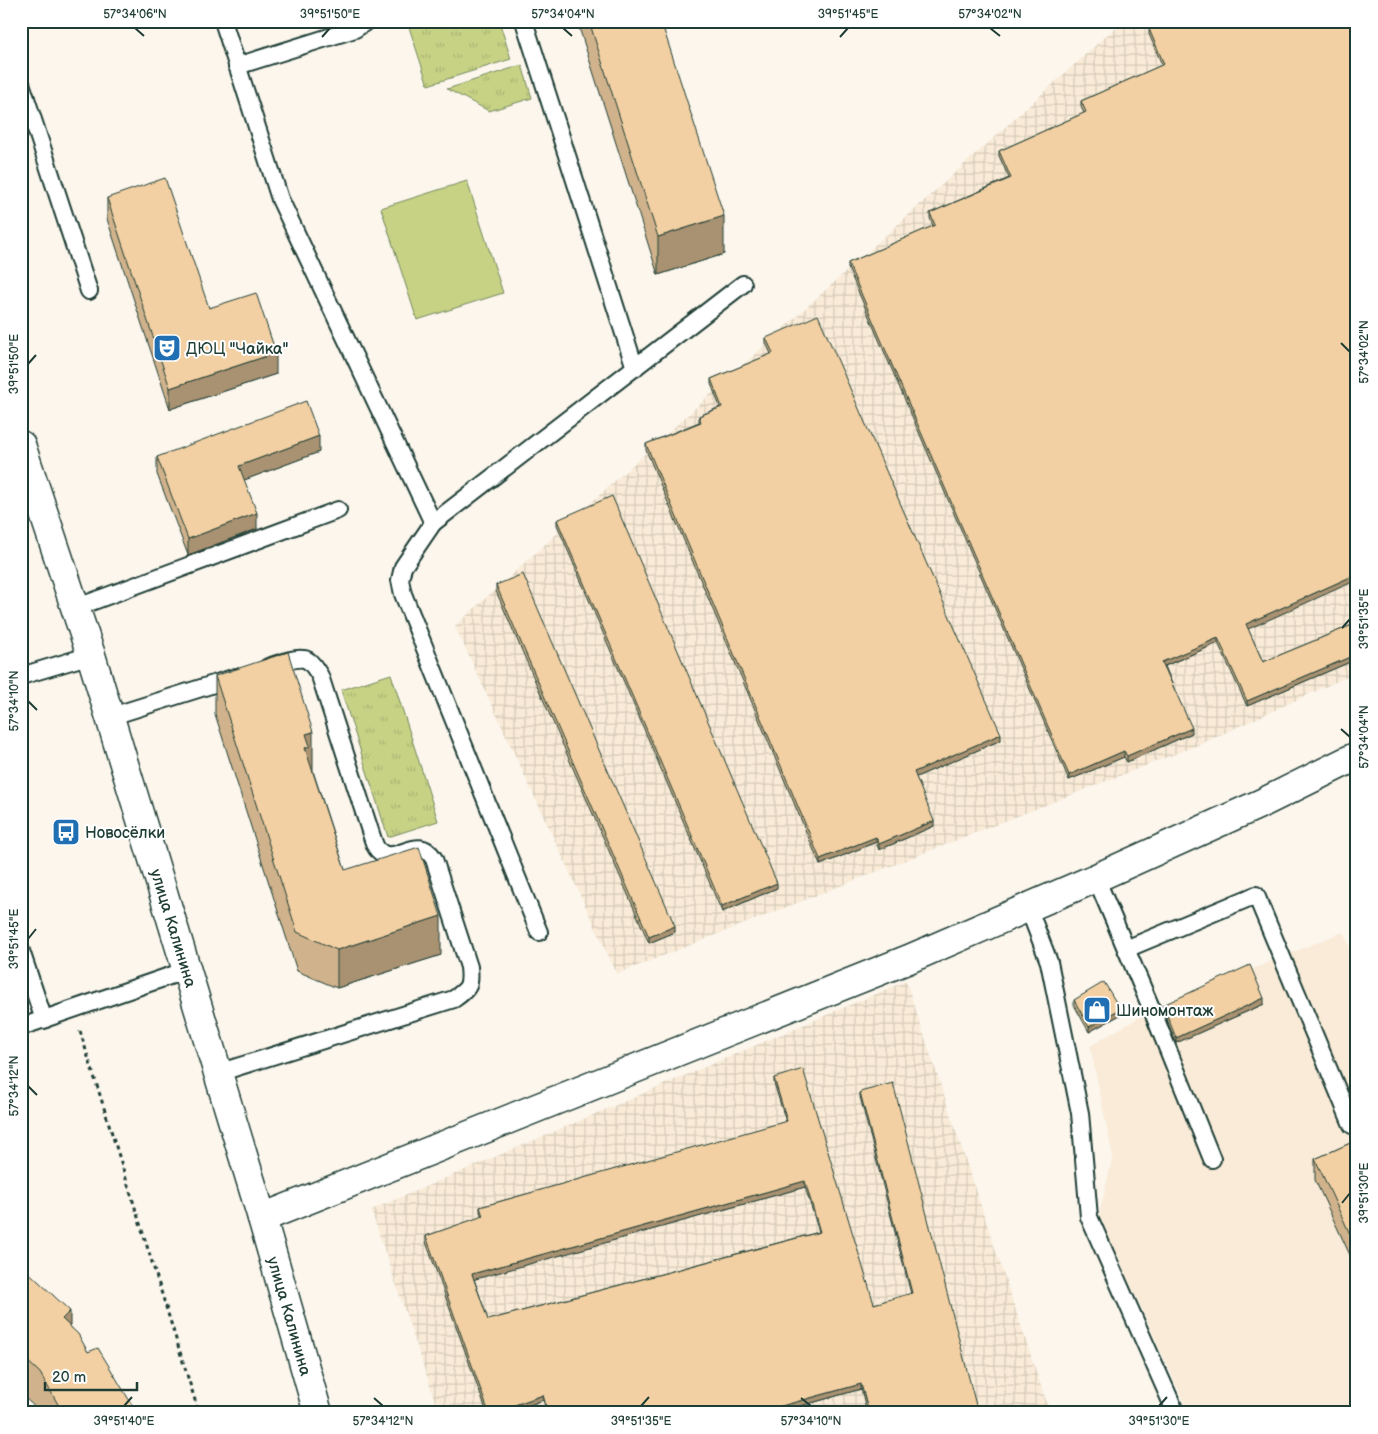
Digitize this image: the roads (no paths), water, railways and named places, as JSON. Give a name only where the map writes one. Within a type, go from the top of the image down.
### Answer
[{"type":"main road","name":"улица Калинина","points":[[21,445],[91,654],[262,1218],[318,1413]]},
{"type":"main road","points":[[262,1218],[909,959],[1096,878],[1262,803],[1357,756]]},
{"type":"lane","points":[[223,21],[280,199],[433,523]]},
{"type":"lane","points":[[237,66],[355,29],[367,21]]},
{"type":"lane","points":[[524,21],[635,368]]},
{"type":"lane","points":[[21,83],[89,291]]},
{"type":"lane","points":[[539,932],[403,594],[400,580],[403,567],[433,523],[743,284]]},
{"type":"lane","points":[[75,608],[338,510]]},
{"type":"lane","points":[[21,676],[91,654]]},
{"type":"lane","points":[[110,717],[289,660],[304,659],[313,664],[320,676],[373,840],[379,851],[387,855],[415,848],[423,848],[430,852],[434,859],[469,967],[470,982],[465,990],[454,999],[218,1074]]},
{"type":"lane","points":[[1096,878],[1212,1159]]},
{"type":"lane","points":[[1126,949],[1256,895],[1352,1126]]},
{"type":"lane","points":[[1028,907],[1049,962],[1080,1113],[1089,1217],[1176,1413]]},
{"type":"lane","points":[[21,951],[44,1020]]},
{"type":"lane","points":[[21,1027],[187,970]]},
{"type":"place","name":"ДЮЦ \"Чайка\"","points":[[167,348]]},
{"type":"place","name":"Новосёлки","points":[[66,832]]},
{"type":"place","name":"Шиномонтаж","points":[[1097,1010]]}]
